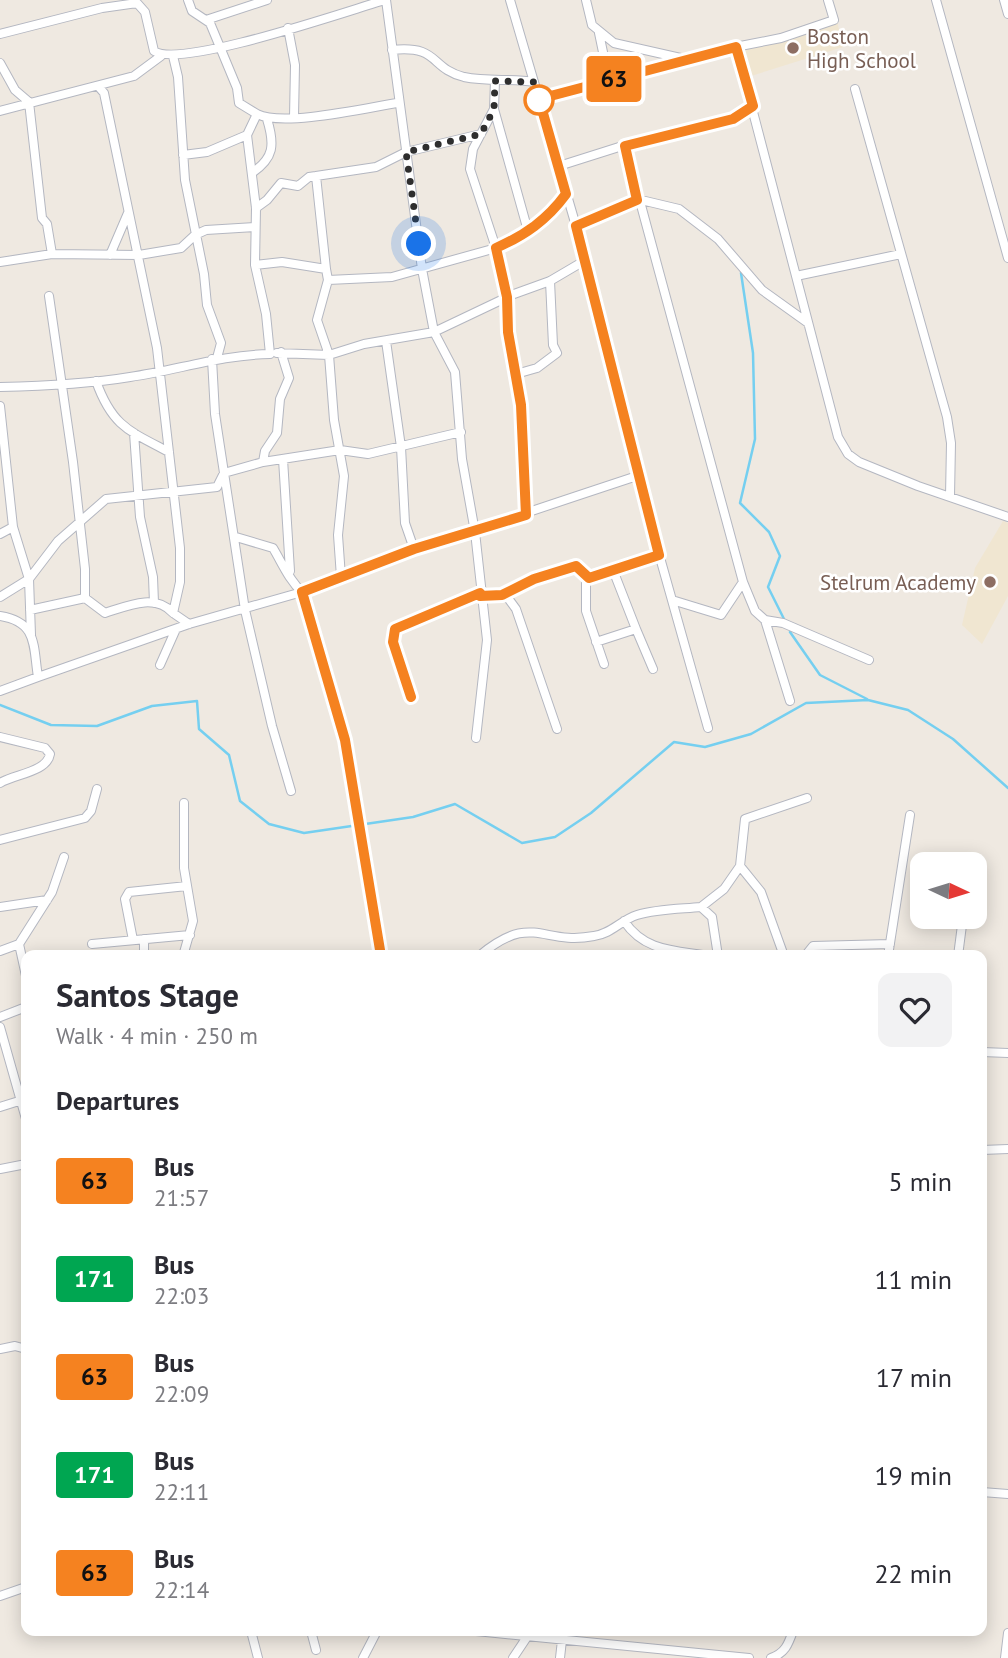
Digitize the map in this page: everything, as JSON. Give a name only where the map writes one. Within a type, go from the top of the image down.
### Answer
[{"type":"street","points":[[188,0],[192,10],[206,20],[220,48],[239,103],[267,119],[397,103]]},
{"type":"street","points":[[206,20],[267,0]]},
{"type":"street","points":[[0,111],[72,89],[98,86],[134,76],[161,56],[220,48],[386,0],[397,103],[422,269],[434,332],[455,372],[462,459],[475,533],[486,639],[476,738]]},
{"type":"street","points":[[510,0],[576,226],[637,476],[708,728]]},
{"type":"street","points":[[586,0],[592,25],[598,33],[614,43],[687,59]]},
{"type":"street","points":[[539,99],[687,59],[781,38],[834,20],[828,0]]},
{"type":"street","points":[[936,0],[1008,258]]},
{"type":"street","points":[[1004,0],[1008,14]]},
{"type":"street","points":[[0,34],[101,4],[142,6],[149,24],[151,43],[161,56]]},
{"type":"street","points":[[288,28],[295,65],[294,117]]},
{"type":"street","points":[[598,33],[610,80]]},
{"type":"street","points":[[736,47],[838,437],[848,454],[885,473],[1008,517]]},
{"type":"street","points":[[392,50],[421,50],[453,74],[495,81],[534,82]]},
{"type":"street","points":[[173,56],[178,77],[183,155],[195,235],[204,274],[207,305],[221,343],[215,358],[224,474],[236,537],[245,610],[272,726],[291,791]]},
{"type":"street","points":[[0,63],[15,90],[29,102],[42,218],[47,224],[52,254]]},
{"type":"street","points":[[495,81],[494,109],[528,232]]},
{"type":"street","points":[[98,86],[104,93],[139,255],[159,372],[174,492],[180,582],[173,613]]},
{"type":"street","points":[[855,89],[947,417],[951,443],[950,496]]},
{"type":"street","points":[[559,166],[733,119],[753,106]]},
{"type":"street","points":[[494,109],[473,149],[470,169],[496,248],[507,297],[508,332],[521,405],[526,515]]},
{"type":"street","points":[[257,114],[247,135],[256,208],[255,265],[266,314],[270,354]]},
{"type":"street","points":[[252,173],[266,163],[272,153],[267,119]]},
{"type":"street","points":[[256,208],[267,200],[281,183],[298,186],[309,177],[376,167],[406,152],[481,134]]},
{"type":"street","points":[[183,155],[207,152],[247,135]]},
{"type":"street","points":[[625,146],[637,200],[743,582],[755,611],[765,620],[790,701]]},
{"type":"street","points":[[316,176],[328,280],[317,320],[330,355],[334,420],[345,487],[338,535],[341,578]]},
{"type":"street","points":[[328,280],[392,277],[496,248],[528,232],[552,214],[566,194]]},
{"type":"street","points":[[576,226],[637,200],[663,204],[696,220],[718,239],[762,290],[808,323]]},
{"type":"street","points":[[110,255],[128,213]]},
{"type":"street","points":[[0,262],[52,254],[92,252],[139,255],[181,248],[195,235],[217,229],[255,228]]},
{"type":"street","points":[[796,276],[901,254]]},
{"type":"street","points":[[0,387],[60,386],[159,372],[215,358],[281,352],[330,355],[434,332],[507,297],[550,281],[584,261]]},
{"type":"street","points":[[255,265],[282,262],[326,269]]},
{"type":"street","points":[[516,374],[537,368],[557,353],[553,338],[550,281]]},
{"type":"street","points":[[49,296],[79,522],[85,598],[105,613],[148,601],[167,607],[189,624]]},
{"type":"street","points":[[386,341],[401,447],[405,523],[414,549]]},
{"type":"street","points":[[263,462],[265,451],[278,433],[280,399],[289,378],[281,352]]},
{"type":"street","points":[[96,381],[110,414],[134,433],[169,452]]},
{"type":"street","points":[[0,406],[13,527],[29,579],[31,635],[38,677]]},
{"type":"street","points":[[0,597],[29,579],[47,554],[106,499],[138,491],[174,492],[217,487],[224,474],[263,462],[340,450],[368,454],[461,432]]},
{"type":"street","points":[[134,433],[142,537],[153,577],[154,603]]},
{"type":"street","points":[[283,459],[290,542],[290,582]]},
{"type":"street","points":[[0,691],[189,624],[302,592],[414,549],[475,533],[637,476]]},
{"type":"street","points":[[0,534],[13,527]]},
{"type":"street","points":[[236,537],[273,548],[290,542]]},
{"type":"street","points":[[273,548],[288,569],[290,582],[302,592],[345,740],[380,950]]},
{"type":"street","points":[[604,664],[586,611],[585,584],[589,578],[659,555]]},
{"type":"street","points":[[411,697],[393,642],[393,632],[480,594],[505,594],[534,579],[576,566],[589,578]]},
{"type":"street","points":[[613,570],[653,669]]},
{"type":"street","points":[[672,600],[721,615],[743,582]]},
{"type":"street","points":[[505,594],[516,609],[557,729]]},
{"type":"street","points":[[30,610],[85,598]]},
{"type":"street","points":[[0,616],[18,619],[31,635]]},
{"type":"street","points":[[765,620],[783,623],[869,660]]},
{"type":"street","points":[[160,665],[176,629]]},
{"type":"street","points":[[596,642],[636,629]]},
{"type":"street","points":[[0,737],[45,748],[50,754],[49,761],[41,768],[15,774],[0,783]]},
{"type":"street","points":[[0,840],[85,818],[91,811],[97,789]]},
{"type":"street","points":[[486,950],[512,933],[528,930],[589,937],[607,933],[624,920],[649,913],[701,906],[724,890],[740,866],[745,818],[807,797]]},
{"type":"street","points":[[184,803],[187,886],[193,921],[185,950]]},
{"type":"street","points":[[890,950],[910,815]]},
{"type":"street","points":[[0,951],[19,944],[57,881],[64,857]]},
{"type":"street","points":[[740,866],[761,892],[782,950]]},
{"type":"street","points":[[133,940],[125,899],[129,892],[187,886]]},
{"type":"street","points":[[0,907],[47,900]]},
{"type":"street","points":[[701,906],[712,917],[717,950]]},
{"type":"street","points":[[624,920],[635,937],[657,950]]},
{"type":"street","points":[[959,950],[961,929]]},
{"type":"street","points":[[92,944],[190,935]]},
{"type":"street","points":[[144,939],[145,950]]},
{"type":"street","points":[[19,944],[21,953]]},
{"type":"street","points":[[809,950],[813,946],[891,944]]},
{"type":"street","points":[[0,1017],[21,1009]]},
{"type":"street","points":[[0,1027],[21,1106]]},
{"type":"street","points":[[987,1052],[1008,1053]]},
{"type":"street","points":[[0,1107],[19,1101]]},
{"type":"street","points":[[987,1150],[1008,1149]]},
{"type":"street","points":[[0,1169],[21,1165]]},
{"type":"street","points":[[0,1349],[21,1348]]},
{"type":"street","points":[[987,1492],[1008,1494]]},
{"type":"street","points":[[0,1596],[21,1589]]},
{"type":"street","points":[[1005,1658],[1008,1633]]},
{"type":"street","points":[[252,1636],[258,1658]]},
{"type":"street","points":[[312,1636],[316,1650]]},
{"type":"street","points":[[363,1658],[374,1636]]},
{"type":"street","points":[[518,1636],[748,1658]]},
{"type":"street","points":[[771,1658],[780,1654],[791,1636]]},
{"type":"street","points":[[513,1658],[527,1637]]},
{"type":"street","points":[[560,1658],[562,1640]]},
{"type":"shaded area","name":"Boston High School","points":[[837,21],[843,47],[748,77],[741,52],[747,50],[749,44]]},
{"type":"shaded area","name":"Stelrum Academy","points":[[1003,521],[1008,523],[1008,596],[982,644],[962,625],[975,568]]},
{"type":"waterway","points":[[741,273],[753,353],[755,439],[740,503],[769,532],[780,556],[768,587],[785,621]]},
{"type":"waterway","points":[[790,632],[820,675],[867,699]]},
{"type":"waterway","points":[[0,705],[51,725],[97,726],[152,706],[197,701],[199,729],[229,755],[240,801],[269,824],[304,833],[413,817],[455,804],[522,843],[555,837],[591,813],[674,742],[705,747],[751,734],[806,703],[868,700],[908,710],[953,739],[1008,788]]},
{"type":"bus line","name":"63","points":[[380,950],[345,740],[302,592],[414,549],[475,533],[526,515],[521,405],[508,332],[507,297],[496,248],[522,236],[552,214],[566,194],[539,99],[736,47],[753,106],[733,119],[625,146],[637,200],[576,226],[659,555],[589,578],[576,566],[557,570],[502,595],[491,597],[480,596],[480,593],[395,629],[393,642],[411,697]]},
{"type":"place","name":"Boston High School","points":[[793,48]]},
{"type":"place","name":"Stelrum Academy","points":[[990,582]]},
{"type":"route","points":[[419,244],[406,152],[481,134],[494,109],[495,81],[534,82],[539,100]]}]
